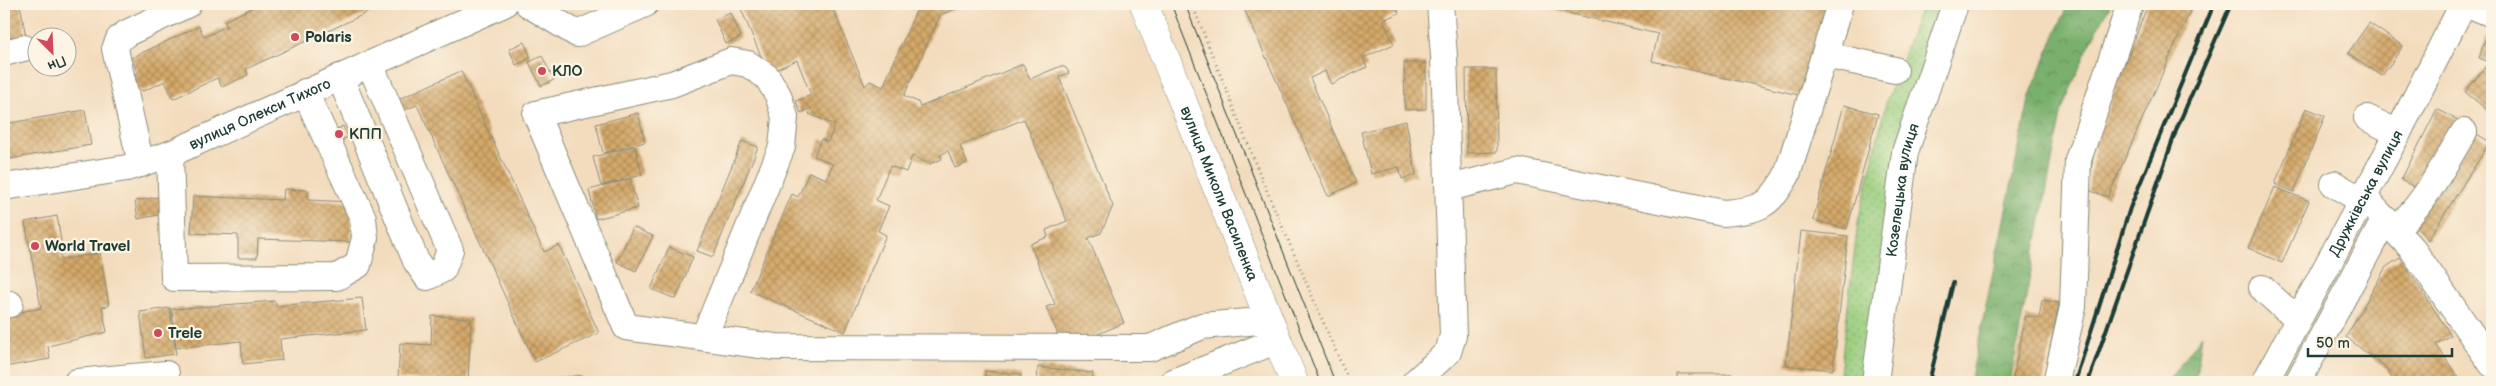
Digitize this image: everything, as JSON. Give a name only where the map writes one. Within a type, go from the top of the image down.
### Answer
[{"type":"main road","name":"вулиця Миколи Василенка","points":[[1144,4],[1294,382]]},
{"type":"street","points":[[140,164],[115,49],[119,39],[127,33],[188,4]]},
{"type":"street","name":"вулиця Олекси Тихого","points":[[4,187],[127,168],[170,154],[340,76],[504,4]]},
{"type":"street","points":[[528,4],[577,34],[646,4]]},
{"type":"street","points":[[1415,382],[1448,352],[1453,336],[1449,188],[1440,4]]},
{"type":"street","points":[[1449,188],[1517,171],[1723,213],[1754,210],[1776,195],[1787,175],[1840,4]]},
{"type":"street","name":"Козелецька вулиця","points":[[1875,382],[1905,152],[1955,4]]},
{"type":"street","points":[[2056,382],[2073,306],[2078,160],[2130,4]]},
{"type":"street","name":"Дружківська вулиця","points":[[2265,382],[2364,197],[2463,4]]},
{"type":"street","points":[[2468,4],[2492,14]]},
{"type":"street","points":[[1825,55],[1895,70]]},
{"type":"street","points":[[704,338],[782,148],[785,117],[778,95],[767,78],[748,64],[731,61],[672,84],[536,114],[626,327],[704,338],[775,347],[1150,348],[1202,326],[1274,330]]},
{"type":"street","points":[[340,76],[416,261],[428,277],[443,269],[450,250],[370,64]]},
{"type":"street","points":[[170,154],[174,278],[337,277],[358,265],[365,238],[362,218],[305,92]]},
{"type":"street","points":[[2367,118],[2398,132]]},
{"type":"street","points":[[2306,380],[2390,225],[2424,198],[2464,132]]},
{"type":"street","points":[[2334,184],[2349,193],[2364,197],[2413,250],[2492,364]]},
{"type":"street","points":[[2262,288],[2284,308],[2299,316]]},
{"type":"street","points":[[1173,382],[1274,330]]},
{"type":"street","points":[[91,381],[166,374]]},
{"type":"path","points":[[1192,4],[1261,178],[1349,382]]},
{"type":"green space","points":[[1922,4],[1943,4],[1865,382],[1839,382],[1858,222],[1886,103]]},
{"type":"green space","points":[[2068,4],[2111,4],[2086,52],[2062,109],[2010,382],[1970,382],[2030,95]]},
{"type":"green space","points":[[2202,335],[2195,382],[2167,382]]},
{"type":"building","points":[[4,4],[20,4],[26,37],[4,41]]},
{"type":"building","points":[[260,4],[386,4],[246,69],[248,75],[222,87],[217,78],[173,99],[165,81],[143,91],[133,87],[129,78],[138,73],[131,58],[199,26],[204,37],[227,26],[224,21]]},
{"type":"building","points":[[739,4],[831,4],[865,86],[870,81],[883,87],[919,4],[967,4],[940,15],[904,96],[918,102],[920,107],[1023,64],[1030,79],[1061,66],[1066,68],[1069,73],[1059,77],[1113,206],[1101,233],[1088,238],[1124,323],[1072,345],[1060,339],[1046,307],[1055,304],[1030,244],[1048,237],[1046,230],[1067,221],[1024,119],[960,146],[967,163],[955,168],[948,151],[940,155],[942,159],[930,164],[912,156],[906,172],[890,166],[876,200],[889,206],[878,231],[886,235],[845,332],[750,291],[792,194],[798,197],[809,172],[826,179],[833,164],[814,156],[821,139],[828,142],[835,125],[809,114],[812,108],[801,113],[796,101],[811,95],[797,60],[768,73]]},
{"type":"building","points":[[1242,4],[1395,4],[1399,13],[1383,20],[1394,44],[1363,58],[1367,67],[1331,84],[1325,71],[1310,78],[1356,183],[1328,196]]},
{"type":"building","points":[[1530,4],[1835,4],[1831,21],[1821,18],[1803,96],[1652,61],[1658,34]]},
{"type":"building","points":[[2148,4],[2193,4],[2108,197],[2088,190],[2095,144]]},
{"type":"building","points":[[731,13],[741,37],[726,44],[715,19]]},
{"type":"building","points":[[2369,23],[2403,46],[2382,76],[2348,53]]},
{"type":"building","points":[[2486,37],[2492,39],[2492,63],[2479,58]]},
{"type":"building","points":[[524,42],[531,58],[516,65],[509,49]]},
{"type":"building","name":"КЛО","points":[[542,56],[554,80],[541,86],[529,62]]},
{"type":"building","points":[[1404,63],[1426,63],[1426,109],[1405,110]]},
{"type":"building","points":[[2487,65],[2492,68],[2492,114],[2465,92]]},
{"type":"building","points":[[1466,69],[1496,69],[1497,152],[1467,153]]},
{"type":"building","points":[[461,71],[544,252],[559,245],[599,333],[535,362],[417,105],[404,110],[399,99]]},
{"type":"building","points":[[1844,105],[1878,114],[1847,229],[1813,220]]},
{"type":"building","points":[[2306,108],[2325,116],[2294,192],[2275,184]]},
{"type":"building","points":[[2437,109],[2462,122],[2426,193],[2401,180]]},
{"type":"building","points":[[85,110],[91,145],[4,160],[4,124]]},
{"type":"building","points":[[638,113],[645,142],[603,153],[596,124]]},
{"type":"building","points":[[1406,121],[1416,175],[1402,179],[1399,167],[1371,174],[1361,132]]},
{"type":"building","name":"КПП","points":[[343,126],[348,137],[336,143],[331,132]]},
{"type":"building","points":[[2470,130],[2490,142],[2428,240],[2412,221]]},
{"type":"building","points":[[742,141],[758,147],[713,257],[697,251]]},
{"type":"building","points":[[635,146],[642,175],[601,186],[593,157]]},
{"type":"building","points":[[630,179],[638,208],[596,219],[589,190]]},
{"type":"building","points":[[2275,187],[2309,201],[2282,263],[2248,248]]},
{"type":"building","points":[[284,189],[308,190],[308,200],[352,202],[351,242],[258,239],[257,258],[238,258],[238,235],[191,233],[193,196],[283,200]]},
{"type":"building","points":[[164,196],[168,213],[138,219],[135,201]]},
{"type":"building","points":[[57,216],[63,254],[60,254],[61,260],[100,253],[109,306],[102,307],[107,332],[48,346],[50,359],[4,367],[4,315],[41,308],[25,222]]},
{"type":"building","points":[[633,227],[653,236],[636,271],[617,262]]},
{"type":"building","points":[[1801,231],[1848,236],[1833,370],[1786,365]]},
{"type":"building","points":[[669,247],[693,257],[676,299],[651,289]]},
{"type":"building","points":[[2400,258],[2451,335],[2436,344],[2461,382],[2389,382],[2393,380],[2386,368],[2346,337],[2386,267]]},
{"type":"building","points":[[362,298],[366,330],[280,339],[282,360],[243,364],[241,341],[176,348],[172,309],[275,301],[276,306]]},
{"type":"building","points":[[2042,300],[2059,303],[2043,382],[2012,382],[2026,316],[2039,318]]},
{"type":"building","name":"Trele","points":[[170,308],[176,354],[146,358],[140,312]]},
{"type":"building","points":[[432,316],[471,318],[468,382],[398,379],[400,343],[431,345]]},
{"type":"building","points":[[1038,367],[1093,373],[1092,382],[1037,382]]},
{"type":"building","points":[[985,371],[1021,374],[1020,382],[985,382]]},
{"type":"building","points":[[1678,374],[1732,374],[1731,382],[1678,382]]},
{"type":"building","points":[[581,376],[582,382],[523,382],[523,380]]},
{"type":"tram line","points":[[1171,4],[1320,382]]},
{"type":"tram line","points":[[1185,4],[1335,382]]},
{"type":"railway","points":[[2075,382],[2130,208],[2214,4]]},
{"type":"railway","points":[[2088,382],[2177,128],[2231,4]]},
{"type":"railway","points":[[1929,382],[1953,283]]},
{"type":"place","name":"Polaris","points":[[295,37]]},
{"type":"place","name":"КЛО","points":[[542,71]]},
{"type":"place","name":"КПП","points":[[339,134]]},
{"type":"place","name":"World Travel","points":[[35,246]]},
{"type":"place","name":"Trele","points":[[158,333]]}]
